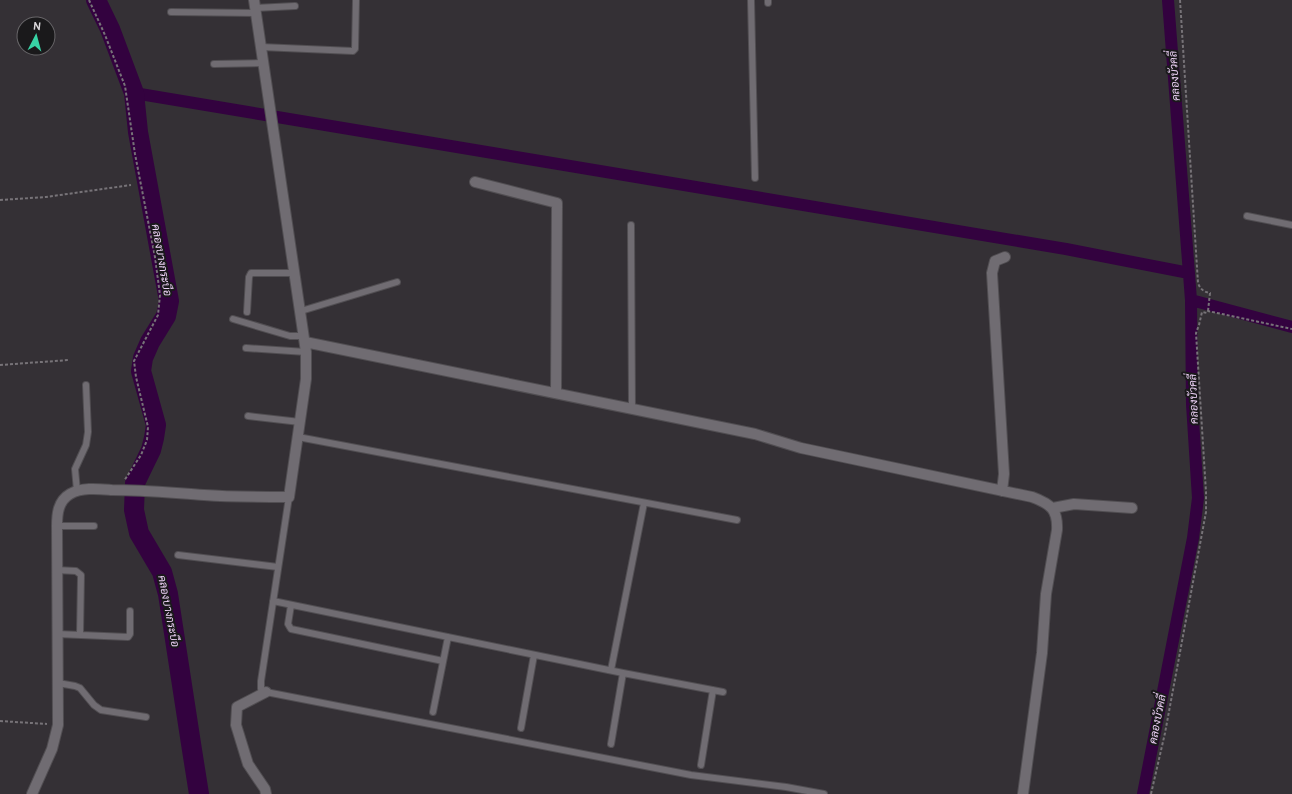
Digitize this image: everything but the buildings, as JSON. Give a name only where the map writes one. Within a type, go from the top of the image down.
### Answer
[{"type":"street","points":[[32,794],[52,749],[58,725],[56,570],[57,513],[62,501],[69,494],[90,489],[134,490],[211,496],[289,497],[306,379],[306,352],[255,7]]},
{"type":"street","points":[[475,182],[557,203],[556,393]]},
{"type":"street","points":[[1002,491],[1004,474],[992,273],[995,262],[1005,257]]},
{"type":"street","points":[[305,339],[764,436],[809,449],[1042,501],[1053,508],[1058,521],[1046,594],[1042,653],[1023,794]]},
{"type":"street","points":[[1053,508],[1074,504],[1132,508]]},
{"type":"street","points":[[266,692],[237,707],[236,725],[248,764],[265,789],[266,794]]},
{"type":"lane","points":[[261,47],[353,51],[355,49],[356,0]]},
{"type":"lane","points":[[751,0],[756,178]]},
{"type":"lane","points":[[171,12],[295,6]]},
{"type":"lane","points":[[214,64],[263,63]]},
{"type":"lane","points":[[1247,216],[1292,225]]},
{"type":"lane","points":[[630,225],[632,409]]},
{"type":"lane","points":[[247,312],[249,276],[251,273],[295,273]]},
{"type":"lane","points":[[301,311],[397,282]]},
{"type":"lane","points":[[233,319],[305,339]]},
{"type":"lane","points":[[246,348],[306,352]]},
{"type":"lane","points":[[77,492],[75,469],[86,445],[88,432],[86,385]]},
{"type":"lane","points":[[248,416],[300,422]]},
{"type":"lane","points":[[298,438],[737,520]]},
{"type":"lane","points":[[289,497],[260,685],[261,689],[266,692],[691,775],[786,787],[824,794]]},
{"type":"lane","points":[[611,670],[644,503]]},
{"type":"lane","points":[[57,526],[94,526]]},
{"type":"lane","points":[[178,555],[278,567]]},
{"type":"lane","points":[[56,570],[76,571],[82,574],[80,635]]},
{"type":"lane","points":[[273,601],[723,692]]},
{"type":"lane","points":[[291,605],[288,624],[291,629],[443,661]]},
{"type":"lane","points":[[57,634],[128,637],[130,634],[130,611]]},
{"type":"lane","points":[[433,712],[448,637]]},
{"type":"lane","points":[[521,728],[534,655]]},
{"type":"lane","points":[[610,744],[623,673]]},
{"type":"lane","points":[[58,683],[80,688],[97,708],[146,717]]},
{"type":"lane","points":[[701,765],[712,690]]},
{"type":"path","points":[[88,0],[105,35],[125,86],[135,154],[155,257],[160,295],[158,315],[134,361],[136,377],[149,434],[141,455],[124,482]]},
{"type":"path","points":[[1180,0],[1197,278],[1200,288],[1210,293],[1208,311]]},
{"type":"path","points":[[0,200],[46,197],[131,185]]},
{"type":"path","points":[[1151,794],[1206,512],[1196,333],[1202,312],[1207,313],[1208,311],[1292,329]]},
{"type":"path","points":[[0,365],[69,360]]},
{"type":"path","points":[[0,721],[58,725]]},
{"type":"waterway","name":"คลองบางกระบือ","points":[[96,0],[110,29],[134,93],[138,132],[169,301],[166,316],[150,342],[143,358],[141,371],[156,425],[151,450],[135,483],[134,510],[139,533],[162,572],[168,594],[199,794]]},
{"type":"waterway","name":"คลองบัวคลี่","points":[[1143,794],[1193,538],[1198,498],[1192,404],[1191,300],[1168,0]]},
{"type":"waterway","points":[[134,93],[1066,249],[1189,273]]},
{"type":"waterway","points":[[1191,300],[1292,327]]}]
